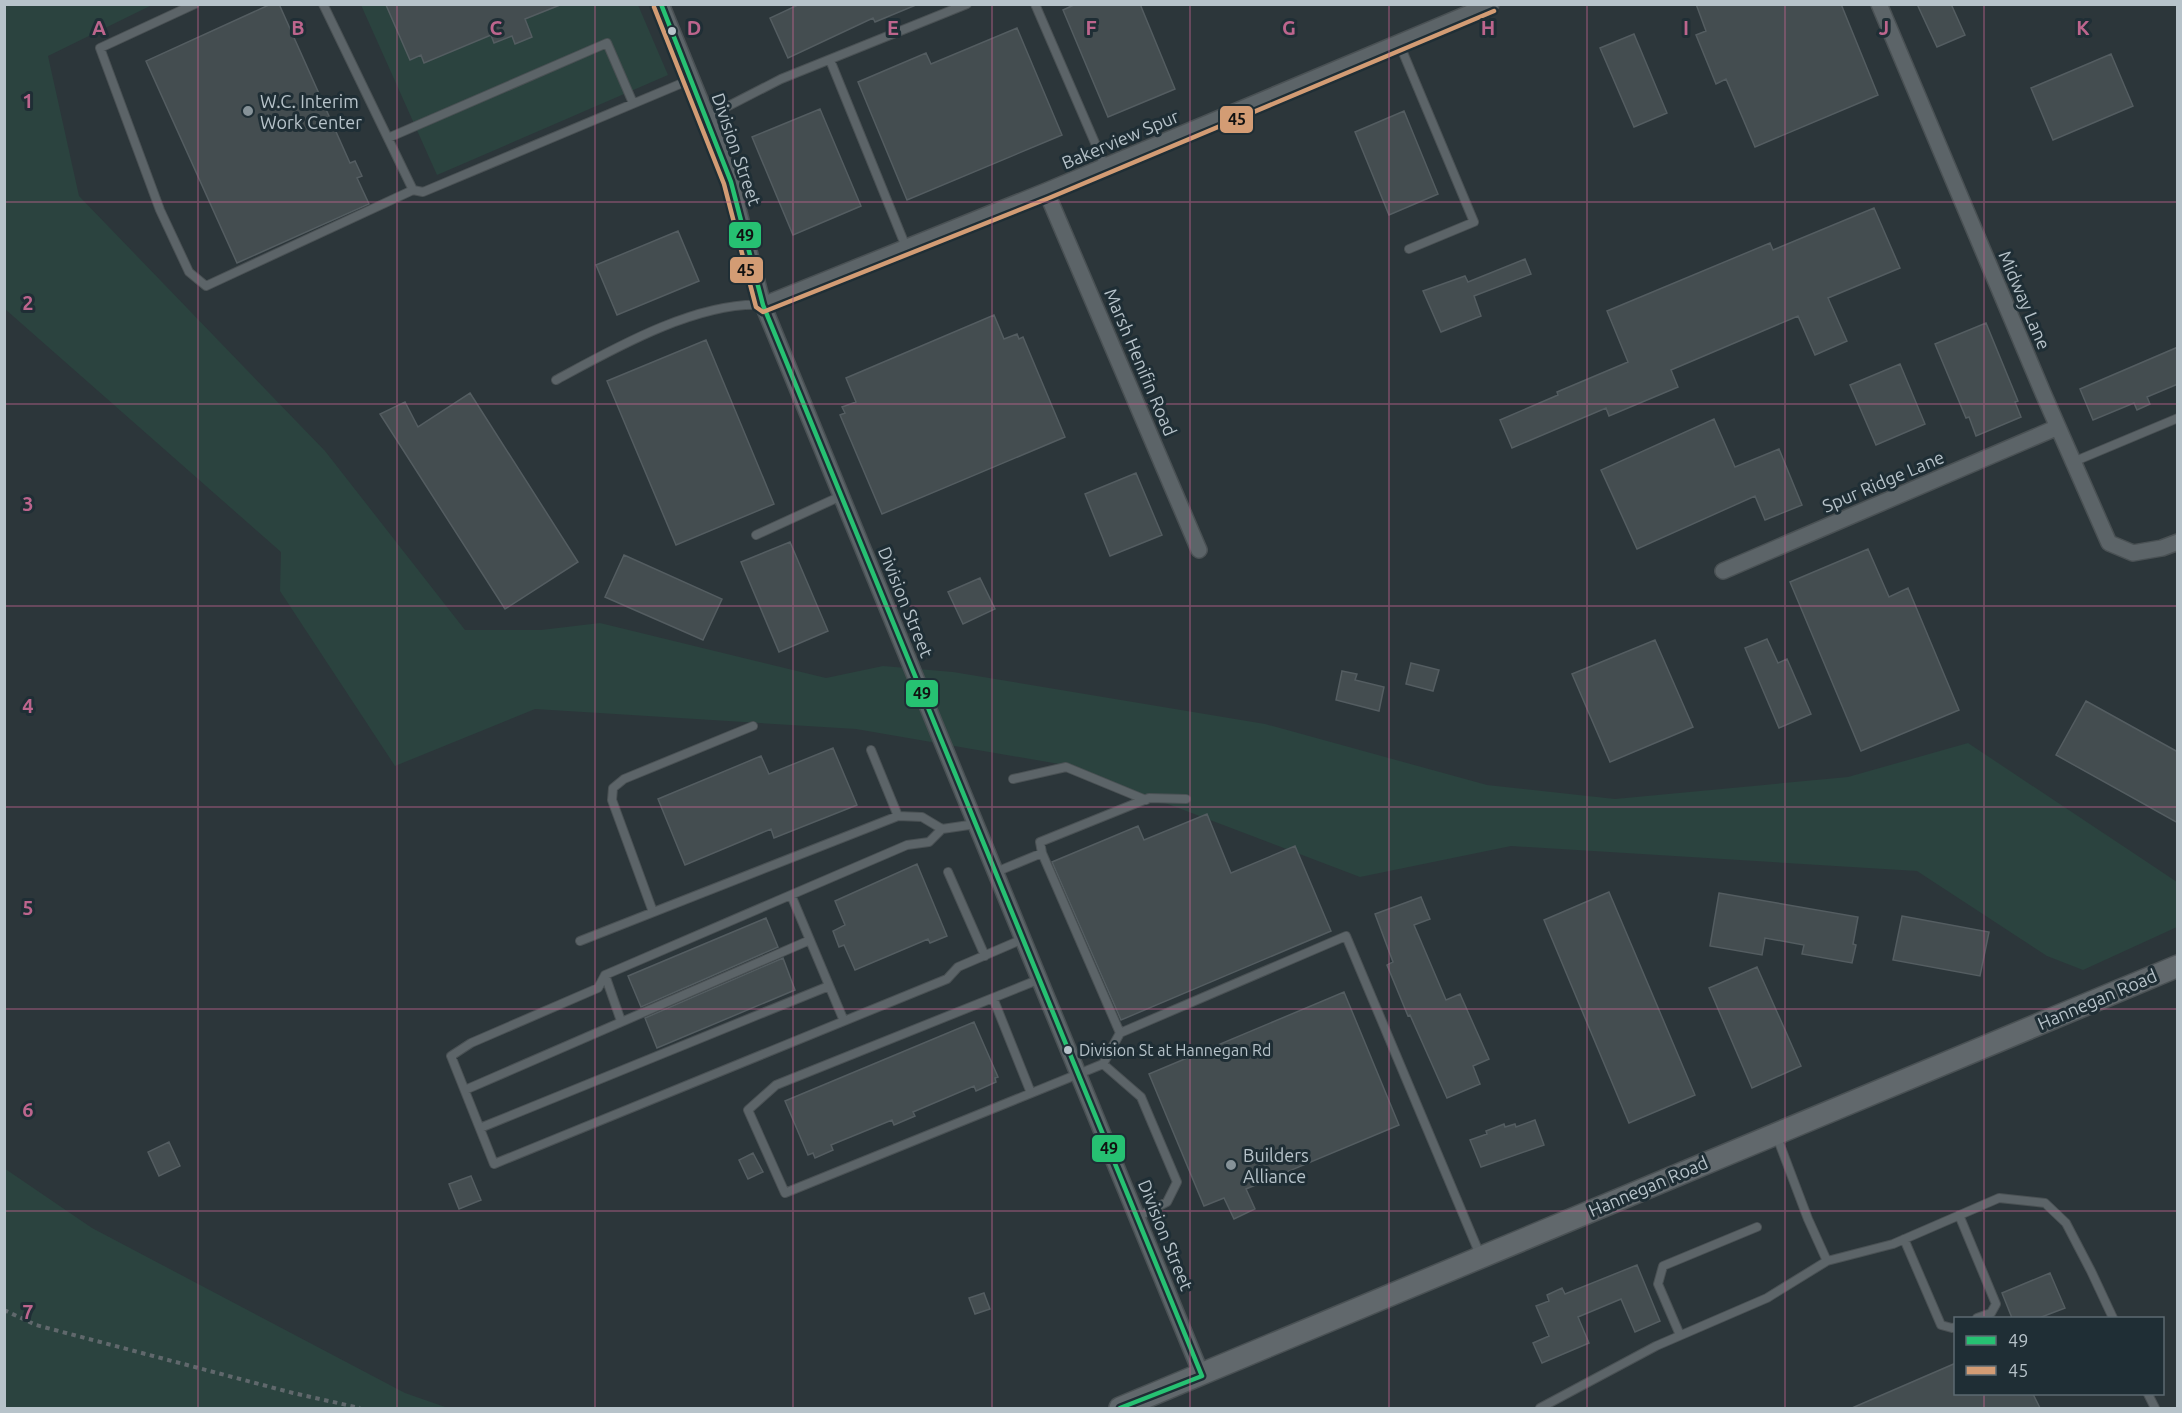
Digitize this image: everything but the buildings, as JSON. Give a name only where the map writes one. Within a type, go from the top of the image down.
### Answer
[{"type":"main road","name":"Hannegan Road","points":[[1120,1408],[1202,1376],[1775,1132],[2178,966]]},
{"type":"street","name":"Division Street","points":[[661,4],[731,182],[763,305],[1202,1376]]},
{"type":"street","name":"Bakerview Spur","points":[[763,305],[1046,191],[1491,4]]},
{"type":"street","name":"Midway Lane","points":[[1879,4],[2109,543],[2133,553],[2162,548],[2178,542]]},
{"type":"street","name":"Marsh Henifin Road","points":[[1046,191],[1199,549]]},
{"type":"street","name":"Spur Ridge Lane","points":[[1723,571],[2058,427]]},
{"type":"lane","points":[[195,4],[100,48],[160,210],[189,272],[206,286],[413,190],[423,192],[692,78]]},
{"type":"lane","points":[[323,4],[413,190]]},
{"type":"lane","points":[[707,117],[781,79],[967,4]]},
{"type":"lane","points":[[1035,4],[1105,166]]},
{"type":"lane","points":[[388,138],[607,43],[633,103]]},
{"type":"lane","points":[[1399,43],[1474,222],[1409,249]]},
{"type":"lane","points":[[830,60],[906,247]]},
{"type":"lane","points":[[556,380],[615,348],[679,321],[743,303],[763,305]]},
{"type":"lane","points":[[2073,462],[2178,418]]},
{"type":"lane","points":[[756,535],[842,496]]},
{"type":"lane","points":[[653,912],[612,800],[613,788],[624,779],[753,726]]},
{"type":"lane","points":[[871,750],[898,816]]},
{"type":"lane","points":[[1013,779],[1066,768],[1146,800]]},
{"type":"lane","points":[[1120,1033],[1042,853],[1040,842],[1149,798],[1186,799]]},
{"type":"lane","points":[[580,941],[898,816],[922,818],[942,829]]},
{"type":"lane","points":[[976,824],[942,829],[929,842],[907,845],[605,975],[598,988],[471,1043],[451,1056],[494,1164],[947,979],[958,967],[1023,939]]},
{"type":"lane","points":[[996,872],[1042,853]]},
{"type":"lane","points":[[948,872],[985,956]]},
{"type":"lane","points":[[791,895],[844,1021]]},
{"type":"lane","points":[[1040,979],[776,1085],[748,1110],[785,1194],[1103,1064],[1120,1033],[1346,936],[1481,1257]]},
{"type":"lane","points":[[465,1090],[810,940]]},
{"type":"lane","points":[[605,975],[621,1021]]},
{"type":"lane","points":[[480,1128],[830,986]]},
{"type":"lane","points":[[993,998],[1031,1093]]},
{"type":"lane","points":[[1103,1064],[1141,1097],[1177,1182],[1167,1202],[1137,1217]]},
{"type":"lane","points":[[1775,1132],[1808,1219],[1827,1261]]},
{"type":"lane","points":[[1540,1408],[1656,1346],[1767,1298],[1827,1261],[1893,1244],[1999,1198],[2045,1203],[2066,1223],[2113,1317]]},
{"type":"lane","points":[[1959,1215],[1996,1304],[1991,1312],[1979,1317]]},
{"type":"lane","points":[[1680,1335],[1658,1284],[1664,1266],[1757,1227]]},
{"type":"lane","points":[[1904,1239],[1941,1325],[1954,1328]]},
{"type":"path","points":[[4,1310],[36,1325],[293,1393],[360,1408]]},
{"type":"green space","points":[[5,5],[152,5],[48,56],[79,196],[325,451],[465,630],[541,630],[600,623],[826,678],[883,666],[953,672],[1265,724],[1487,785],[1615,799],[1848,777],[1968,743],[2177,882],[2177,927],[2083,970],[2047,956],[1917,871],[1511,846],[1360,877],[1065,765],[856,729],[535,709],[395,766],[280,591],[281,552],[5,309]]},
{"type":"green space","points":[[361,5],[638,5],[668,75],[437,175]]},
{"type":"green space","points":[[4,1168],[92,1228],[405,1393],[448,1408],[5,1408]]},
{"type":"transit line","name":"49","points":[[661,4],[731,182],[763,305],[1202,1376]]},
{"type":"transit line","name":"45","points":[[654,7],[724,184],[756,307],[763,312],[1049,198],[1494,11]]},
{"type":"transit line","name":"49","points":[[1120,1408],[1202,1376]]},
{"type":"place","name":"W.C. Interim Work Center","points":[[248,111]]},
{"type":"place","name":"Division St at Hannegan Rd","points":[[1068,1050]]},
{"type":"place","name":"Builders Alliance","points":[[1231,1165]]}]
